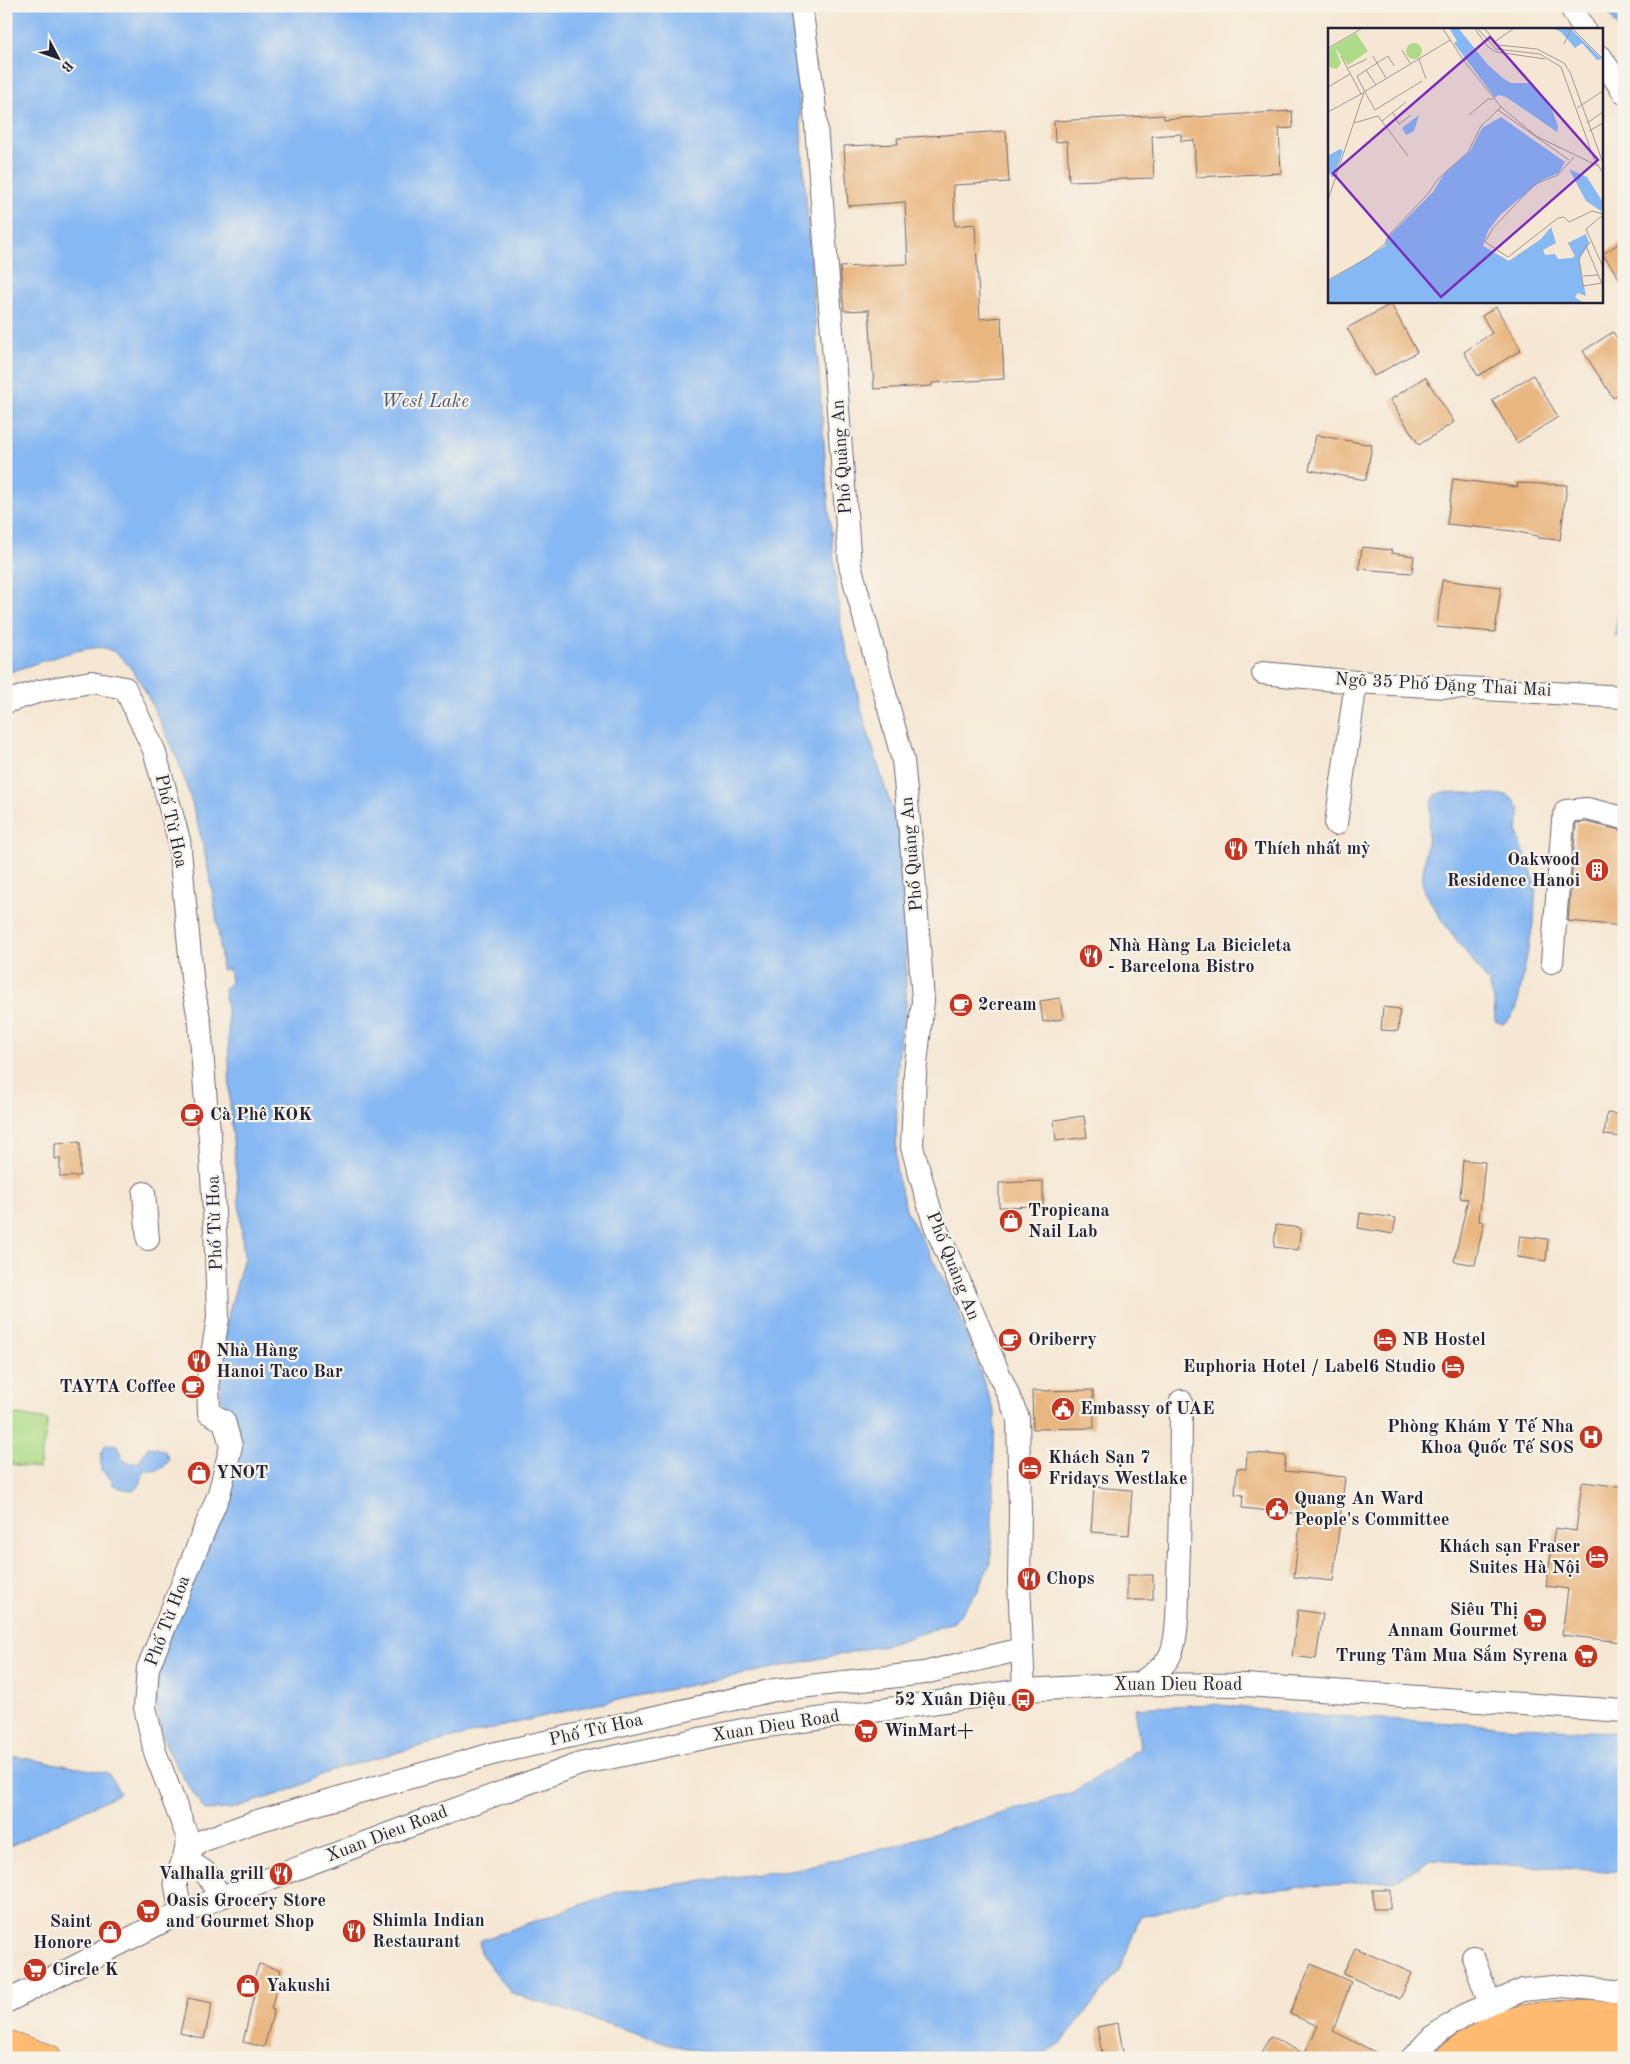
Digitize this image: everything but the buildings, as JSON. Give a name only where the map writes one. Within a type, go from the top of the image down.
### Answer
[{"type":"main road","points":[[1449,2058],[1491,2030],[1528,2018],[1555,2014],[1624,2017]]},
{"type":"main road","points":[[1488,2058],[1499,2052],[1540,2039],[1558,2052],[1624,2041]]},
{"type":"main road","points":[[6,2044],[48,2058]]},
{"type":"street","name":"Phố Quảng An","points":[[801,6],[814,99],[850,565],[903,760],[907,798],[923,1001],[915,1073],[912,1147],[934,1222],[1018,1418],[1020,1512],[1018,1583],[1024,1690]]},
{"type":"street","points":[[1570,6],[1583,28]]},
{"type":"street","points":[[1602,59],[1624,93]]},
{"type":"street","name":"Ngõ 35 Phố Đặng Thai Mai","points":[[1263,673],[1356,682],[1624,697]]},
{"type":"street","name":"Phố Từ Hoa","points":[[6,702],[40,691],[91,682],[125,688],[154,750],[179,840],[193,987],[200,1024],[214,1200],[218,1318],[208,1380],[209,1412],[224,1421],[231,1446],[219,1494],[148,1668],[145,1707],[155,1752],[188,1838],[184,1858],[175,1881],[181,1914]]},
{"type":"street","points":[[1336,824],[1356,682]]},
{"type":"street","points":[[1552,962],[1563,821],[1566,811],[1587,809],[1624,818]]},
{"type":"street","points":[[144,1194],[148,1239]]},
{"type":"street","points":[[1138,1684],[1164,1664],[1171,1655],[1173,1646],[1177,1607],[1181,1498],[1180,1401]]},
{"type":"street","name":"Phố Từ Hoa","points":[[184,1858],[199,1842],[254,1822],[492,1754],[774,1690],[924,1673],[1022,1649]]},
{"type":"street","name":"Xuan Dieu Road","points":[[6,2002],[181,1914],[221,1897],[415,1824],[580,1764],[747,1729],[1024,1690],[1138,1684],[1245,1685],[1624,1711]]},
{"type":"street","points":[[184,1858],[206,1872],[221,1897]]},
{"type":"street","points":[[1473,1957],[1490,2004]]},
{"type":"street","points":[[1412,2058],[1432,2037],[1465,2015],[1523,1990],[1563,1986],[1624,1992]]},
{"type":"street","points":[[1558,2052],[1601,2058]]},
{"type":"green space","points":[[6,1413],[48,1420],[39,1469],[6,1463]]},
{"type":"water","name":"West Lake","points":[[6,6],[792,6],[829,512],[841,627],[865,723],[898,829],[906,951],[906,1011],[900,1034],[897,1081],[896,1171],[907,1212],[955,1301],[995,1414],[991,1560],[978,1591],[954,1622],[890,1644],[574,1709],[432,1743],[332,1770],[288,1791],[231,1809],[205,1810],[182,1776],[169,1752],[160,1726],[156,1707],[156,1688],[159,1663],[216,1516],[226,1411],[220,1394],[222,1360],[228,1316],[244,1257],[230,1107],[228,1016],[224,989],[231,982],[229,969],[222,970],[209,875],[192,803],[166,733],[133,671],[113,651],[105,648],[96,648],[84,649],[6,673]]},
{"type":"water","points":[[1605,6],[1624,6],[1624,38]]},
{"type":"water","points":[[1624,568],[1624,637],[1615,636]]},
{"type":"water","points":[[1443,792],[1507,795],[1515,801],[1520,811],[1517,832],[1536,885],[1534,919],[1517,1007],[1512,1016],[1503,1024],[1495,1021],[1494,1000],[1489,983],[1441,919],[1426,894],[1422,882],[1432,801],[1437,794]]},
{"type":"water","points":[[106,1444],[118,1445],[123,1460],[130,1463],[138,1463],[148,1447],[165,1451],[169,1460],[158,1470],[143,1471],[138,1487],[131,1490],[123,1489],[112,1484],[112,1480],[101,1470],[101,1455]]},
{"type":"water","points":[[1212,1704],[1297,1714],[1624,1733],[1624,1872],[1430,1860],[1397,1880],[1226,1893],[1140,1917],[1119,1971],[1060,2044],[1036,2058],[736,2058],[677,2046],[511,1993],[481,1954],[479,1941],[617,1892],[796,1869],[889,1847],[1074,1792],[1140,1748],[1135,1708]]},
{"type":"water","points":[[6,1755],[108,1773],[120,1793],[6,1848]]},
{"type":"place","name":"Thích nhất mỳ","points":[[1236,849]]},
{"type":"place","name":"Oakwood Residence Hanoi","points":[[1597,870]]},
{"type":"place","name":"Nhà Hàng La Bicicleta - Barcelona Bistro","points":[[1091,956]]},
{"type":"place","name":"2cream","points":[[961,1005]]},
{"type":"place","name":"Cà Phê KOK","points":[[192,1115]]},
{"type":"place","name":"Tropicana Nail Lab","points":[[1011,1221]]},
{"type":"place","name":"Oriberry","points":[[1010,1340]]},
{"type":"place","name":"NB Hostel","points":[[1385,1340]]},
{"type":"place","name":"Nhà Hàng Hanoi Taco Bar","points":[[199,1361]]},
{"type":"place","name":"Euphoria Hotel / Label6 Studio","points":[[1453,1367]]},
{"type":"place","name":"TAYTA Coffee","points":[[193,1387]]},
{"type":"place","name":"Embassy of UAE","points":[[1063,1409]]},
{"type":"place","name":"Phòng Khám Y Tế Nha Khoa Quốc Tế SOS","points":[[1591,1437]]},
{"type":"place","name":"Khách Sạn 7 Fridays Westlake","points":[[1030,1468]]},
{"type":"place","name":"YNOT","points":[[199,1473]]},
{"type":"place","name":"Quang An Ward People's Committee","points":[[1277,1509]]},
{"type":"place","name":"Khách sạn Fraser Suites Hà Nội","points":[[1597,1557]]},
{"type":"place","name":"Chops","points":[[1029,1579]]},
{"type":"place","name":"Siêu Thị Annam Gourmet","points":[[1535,1620]]},
{"type":"place","name":"Trung Tâm Mua Sắm Syrena","points":[[1586,1656]]},
{"type":"place","name":"52 Xuân Diệu","points":[[1023,1700]]},
{"type":"place","name":"WinMart+","points":[[866,1731]]},
{"type":"place","name":"Valhalla grill","points":[[281,1874]]},
{"type":"place","name":"Oasis Grocery Store and Gourmet Shop","points":[[148,1911]]},
{"type":"place","name":"Shimla Indian Restaurant","points":[[354,1931]]},
{"type":"place","name":"Saint Honore","points":[[110,1932]]},
{"type":"place","name":"Circle K","points":[[35,1970]]},
{"type":"place","name":"Yakushi","points":[[248,1986]]}]
